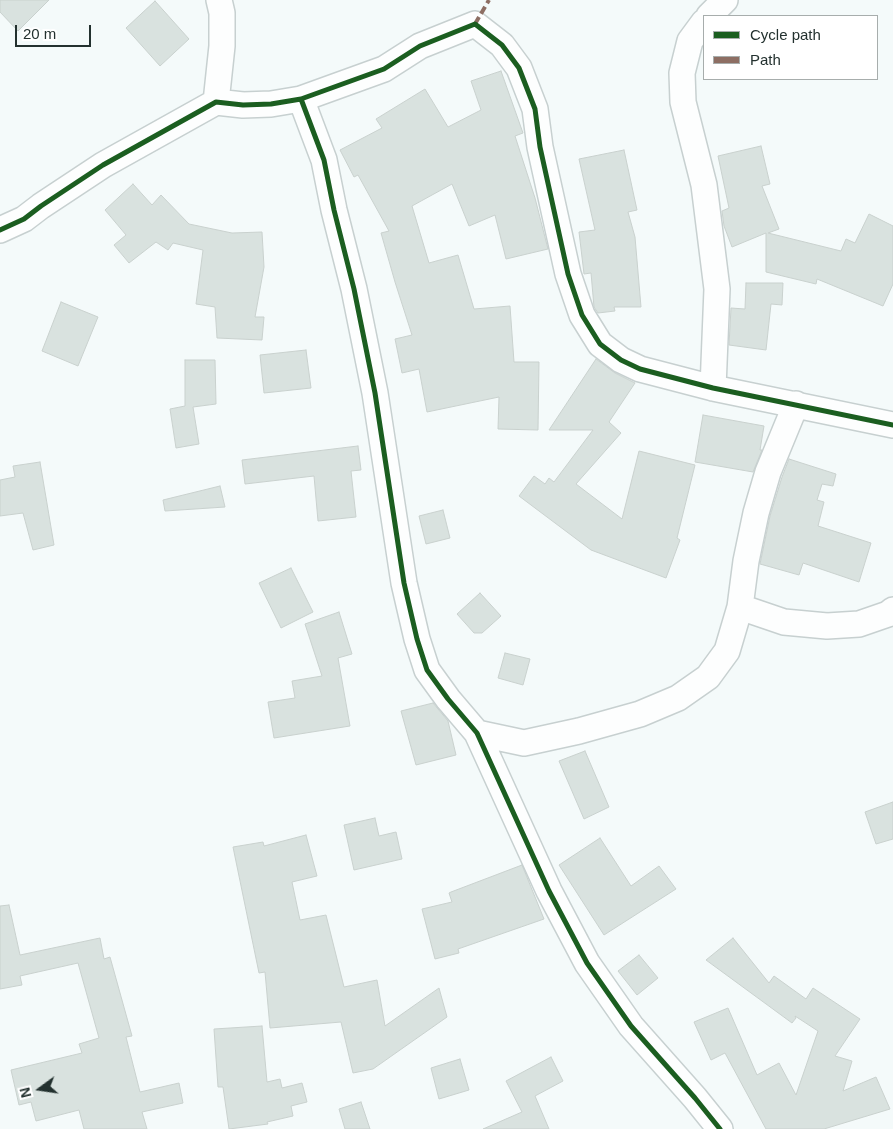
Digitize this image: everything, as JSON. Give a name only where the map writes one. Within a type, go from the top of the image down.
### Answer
[{"type":"street","points":[[216,102],[222,46],[222,13],[219,0]]},
{"type":"street","points":[[710,15],[725,0]]},
{"type":"street","points":[[703,23],[690,41],[682,73],[683,102],[704,185],[717,289],[713,388]]},
{"type":"street","points":[[0,230],[24,219],[103,165],[216,102],[243,105],[272,104],[301,99],[384,70],[420,46],[475,24],[502,45],[519,68],[534,109],[540,147],[568,274],[582,315],[600,344],[621,360],[640,369],[713,388],[893,425]]},
{"type":"street","points":[[301,99],[324,160],[334,210],[354,289],[375,393],[404,584],[417,639],[427,670],[448,700],[477,733],[549,891],[587,963],[631,1026],[720,1129]]},
{"type":"street","points":[[477,733],[524,743],[579,731],[640,714],[678,698],[708,676],[727,651],[740,607],[746,561],[768,472],[796,404]]},
{"type":"street","points":[[740,607],[784,622],[827,626],[859,624],[893,610]]},
{"type":"building","points":[[0,0],[49,0],[18,31],[0,12]]},
{"type":"building","points":[[155,1],[189,39],[160,66],[126,28]]},
{"type":"building","points":[[501,71],[523,133],[515,136],[535,198],[548,249],[506,259],[495,215],[469,226],[452,184],[412,206],[429,263],[458,255],[474,309],[510,306],[514,362],[539,362],[538,430],[498,429],[499,397],[427,412],[419,369],[402,373],[395,339],[412,335],[381,233],[389,231],[358,175],[354,177],[340,150],[382,128],[376,119],[425,89],[448,127],[481,110],[471,81]]},
{"type":"building","points":[[761,146],[770,184],[762,186],[779,229],[768,233],[841,251],[846,239],[855,243],[869,214],[893,226],[893,284],[883,306],[817,279],[816,284],[766,272],[766,233],[732,247],[724,226],[722,211],[729,208],[718,156]]},
{"type":"building","points":[[624,150],[637,210],[628,212],[635,237],[641,307],[614,307],[615,311],[598,313],[594,307],[591,273],[584,274],[579,232],[595,230],[579,159]]},
{"type":"building","points":[[133,184],[152,205],[161,195],[189,224],[232,233],[262,232],[264,267],[255,317],[264,317],[262,340],[217,338],[215,307],[196,304],[203,250],[173,243],[168,250],[156,242],[129,263],[114,245],[126,235],[105,210]]},
{"type":"building","points":[[746,283],[783,283],[782,305],[771,304],[766,350],[729,345],[731,308],[745,309]]},
{"type":"building","points":[[61,302],[98,317],[78,366],[42,351]]},
{"type":"building","points":[[306,350],[311,388],[264,393],[260,355]]},
{"type":"building","points":[[596,359],[615,373],[635,383],[609,422],[621,433],[576,484],[622,519],[639,451],[695,465],[677,538],[680,540],[666,578],[591,550],[519,496],[534,476],[545,484],[549,478],[554,482],[593,430],[549,430]]},
{"type":"building","points":[[185,360],[215,360],[216,404],[193,407],[199,444],[176,448],[170,409],[185,406]]},
{"type":"building","points":[[703,415],[764,426],[760,450],[762,450],[753,472],[695,462]]},
{"type":"building","points":[[358,446],[361,470],[351,471],[356,517],[318,521],[314,476],[245,484],[242,460]]},
{"type":"building","points":[[789,459],[836,474],[833,486],[822,484],[817,500],[824,502],[818,526],[871,543],[859,582],[803,563],[799,575],[760,564],[770,516]]},
{"type":"building","points":[[40,462],[54,545],[33,550],[23,513],[0,516],[0,480],[15,477],[13,466]]},
{"type":"building","points":[[220,486],[225,507],[165,511],[163,500]]},
{"type":"building","points":[[443,510],[450,538],[426,544],[419,516]]},
{"type":"building","points":[[291,568],[313,612],[281,628],[259,583]]},
{"type":"building","points":[[480,593],[501,616],[482,633],[474,633],[457,614]]},
{"type":"building","points":[[339,612],[352,654],[338,658],[350,726],[274,738],[268,702],[295,698],[292,681],[322,676],[305,624]]},
{"type":"building","points":[[505,653],[530,659],[523,685],[498,678]]},
{"type":"building","points":[[433,703],[448,721],[456,755],[416,765],[401,711]]},
{"type":"building","points":[[585,751],[609,807],[584,819],[559,761]]},
{"type":"building","points":[[893,802],[893,839],[876,844],[865,812]]},
{"type":"building","points":[[375,818],[379,836],[396,832],[402,859],[354,870],[344,825]]},
{"type":"building","points":[[306,835],[317,876],[292,882],[300,920],[326,915],[344,987],[377,980],[385,1026],[439,988],[447,1017],[373,1069],[353,1073],[341,1022],[270,1028],[265,972],[259,973],[233,847],[263,842],[264,846]]},
{"type":"building","points":[[600,838],[631,886],[659,866],[676,889],[604,935],[559,865]]},
{"type":"building","points":[[522,865],[544,919],[458,949],[459,953],[435,959],[422,909],[452,902],[449,893]]},
{"type":"building","points":[[9,905],[20,955],[100,938],[104,959],[110,957],[132,1036],[126,1037],[140,1092],[179,1083],[183,1103],[142,1112],[147,1129],[84,1129],[79,1110],[36,1121],[31,1102],[19,1105],[11,1070],[82,1053],[79,1044],[99,1038],[78,963],[20,976],[22,985],[0,989],[0,906]]},
{"type":"building","points":[[733,938],[769,983],[774,976],[806,999],[813,988],[860,1019],[835,1056],[852,1061],[843,1091],[876,1077],[890,1109],[824,1129],[766,1129],[725,1053],[711,1060],[694,1022],[728,1008],[757,1075],[779,1063],[796,1095],[818,1031],[795,1016],[796,1018],[792,1023],[706,960]]},
{"type":"building","points":[[639,955],[658,978],[637,995],[618,971]]},
{"type":"building","points":[[262,1026],[267,1082],[280,1079],[282,1088],[302,1083],[307,1102],[291,1106],[293,1116],[267,1122],[268,1124],[229,1129],[223,1087],[218,1087],[214,1029]]},
{"type":"building","points":[[551,1057],[563,1081],[535,1096],[549,1129],[483,1129],[522,1112],[506,1081]]},
{"type":"building","points":[[460,1059],[469,1090],[439,1099],[431,1068]]},
{"type":"building","points":[[361,1102],[370,1129],[345,1129],[339,1109]]},
{"type":"marked path","points":[[475,24],[489,0]]},
{"type":"cycle path","points":[[301,99],[384,69],[420,46],[475,24],[502,45],[519,68],[535,109],[540,147],[568,274],[582,315],[600,344],[621,360],[640,369],[713,388],[893,425]]},
{"type":"cycle path","points":[[0,230],[24,219],[103,165],[216,102],[243,105],[271,104],[301,99],[324,160],[334,210],[354,289],[375,393],[404,583],[417,639],[427,670],[448,699],[477,733],[549,891],[587,963],[631,1026],[720,1129]]}]
